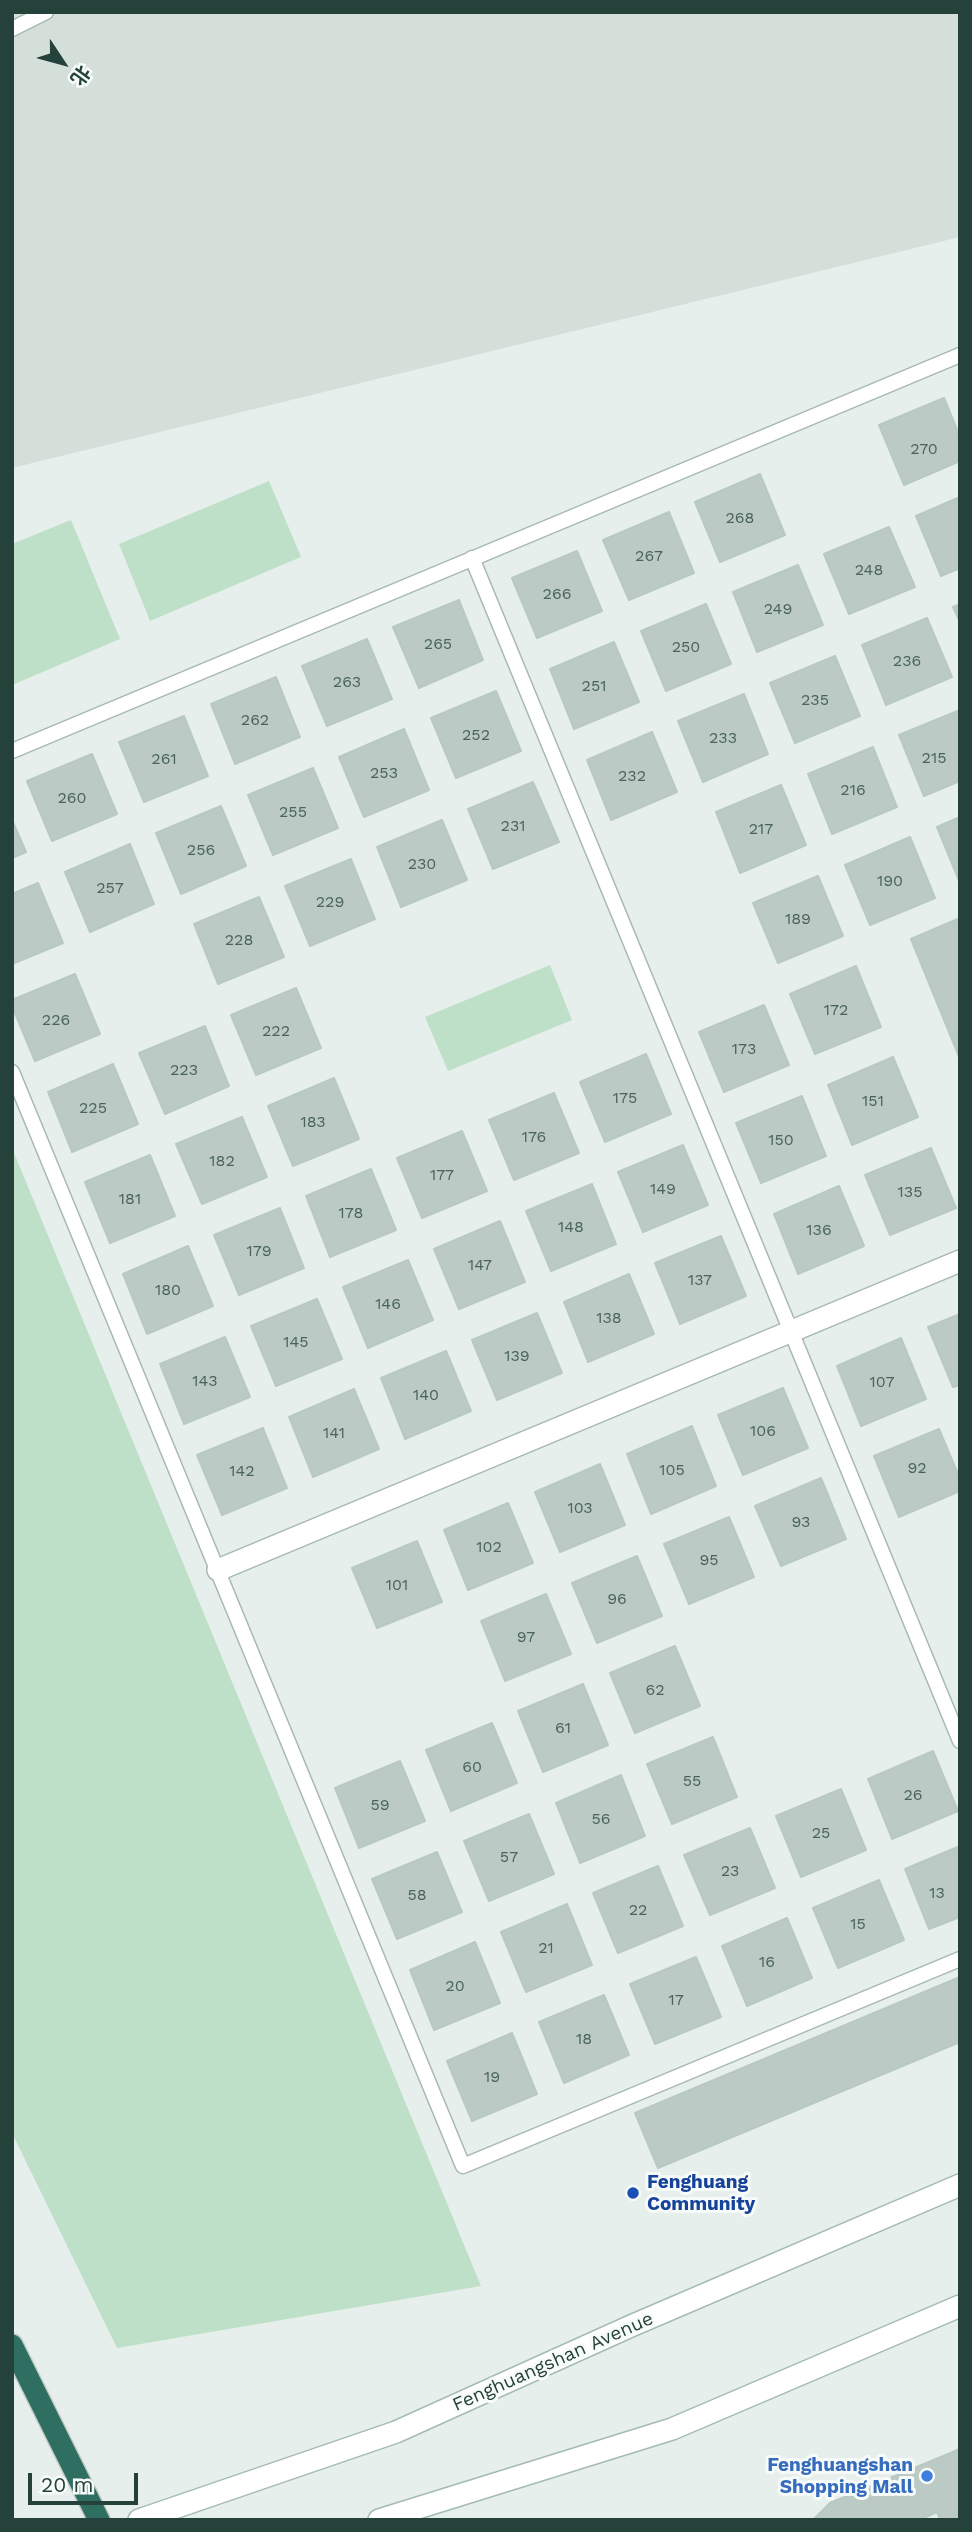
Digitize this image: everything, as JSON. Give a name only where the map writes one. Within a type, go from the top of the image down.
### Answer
[{"type":"highway","points":[[12,2345],[99,2520]]},
{"type":"main road","points":[[218,1570],[960,1261]]},
{"type":"main road","name":"Fenghuangshan Avenue","points":[[139,2520],[396,2432],[632,2326],[960,2185]]},
{"type":"main road","points":[[379,2520],[672,2429],[960,2306]]},
{"type":"lane","points":[[12,29],[47,12]]},
{"type":"lane","points":[[12,751],[960,355]]},
{"type":"lane","points":[[472,558],[960,1741]]},
{"type":"lane","points":[[12,1072],[463,2166],[960,1959]]},
{"type":"shaded area","points":[[12,12],[960,12],[960,237],[12,468]]},
{"type":"green space","points":[[269,481],[301,557],[150,621],[119,544]]},
{"type":"green space","points":[[71,520],[120,639],[12,685],[12,544]]},
{"type":"green space","points":[[550,965],[572,1020],[448,1071],[425,1017]]},
{"type":"green space","points":[[12,1148],[481,2286],[117,2348],[12,2133]]},
{"type":"building","points":[[944,398],[960,437],[960,461],[904,485],[879,425]]},
{"type":"building","points":[[760,474],[785,535],[720,562],[695,502]]},
{"type":"building","points":[[960,497],[960,568],[941,576],[916,516]]},
{"type":"building","points":[[669,512],[694,573],[629,600],[603,540]]},
{"type":"building","points":[[889,527],[915,587],[849,614],[824,554]]},
{"type":"building","points":[[577,551],[602,611],[537,638],[512,578]]},
{"type":"building","points":[[798,565],[823,625],[757,652],[733,592]]},
{"type":"building","points":[[459,600],[483,660],[419,688],[393,627]]},
{"type":"building","points":[[706,604],[731,664],[666,691],[641,631]]},
{"type":"building","points":[[960,604],[960,622],[953,607]]},
{"type":"building","points":[[927,618],[952,677],[886,705],[862,645]]},
{"type":"building","points":[[367,639],[392,699],[327,726],[302,666]]},
{"type":"building","points":[[614,642],[639,702],[574,729],[550,669]]},
{"type":"building","points":[[835,656],[860,716],[795,743],[770,683]]},
{"type":"building","points":[[276,677],[300,737],[235,764],[211,704]]},
{"type":"building","points":[[496,691],[521,751],[456,778],[431,718]]},
{"type":"building","points":[[744,694],[768,754],[703,782],[678,721]]},
{"type":"building","points":[[960,710],[960,781],[924,796],[899,735]]},
{"type":"building","points":[[184,716],[208,776],[144,802],[119,742]]},
{"type":"building","points":[[404,729],[429,790],[364,817],[339,757]]},
{"type":"building","points":[[652,732],[677,792],[611,820],[587,760]]},
{"type":"building","points":[[873,747],[897,807],[832,834],[808,774]]},
{"type":"building","points":[[92,754],[117,814],[52,841],[27,781]]},
{"type":"building","points":[[313,768],[338,828],[273,855],[248,795]]},
{"type":"building","points":[[533,782],[559,842],[493,869],[468,809]]},
{"type":"building","points":[[781,785],[806,845],[740,873],[716,812]]},
{"type":"building","points":[[221,806],[246,866],[181,894],[156,833]]},
{"type":"building","points":[[960,817],[960,883],[937,827]]},
{"type":"building","points":[[12,820],[26,852],[12,858]]},
{"type":"building","points":[[442,820],[467,880],[401,907],[377,847]]},
{"type":"building","points":[[910,837],[935,898],[870,925],[845,865]]},
{"type":"building","points":[[130,844],[154,904],[90,932],[65,872]]},
{"type":"building","points":[[351,859],[375,919],[310,946],[285,886]]},
{"type":"building","points":[[818,876],[843,936],[778,963],[753,903]]},
{"type":"building","points":[[38,883],[63,943],[12,964],[12,894]]},
{"type":"building","points":[[259,897],[284,957],[218,984],[194,924]]},
{"type":"building","points":[[960,918],[960,1059],[911,939]]},
{"type":"building","points":[[856,966],[881,1027],[815,1054],[790,994]]},
{"type":"building","points":[[75,974],[100,1034],[35,1061],[12,1006],[12,1000]]},
{"type":"building","points":[[296,988],[321,1048],[256,1075],[231,1015]]},
{"type":"building","points":[[764,1005],[789,1065],[724,1092],[699,1032]]},
{"type":"building","points":[[205,1026],[229,1086],[165,1114],[139,1053]]},
{"type":"building","points":[[646,1054],[671,1114],[605,1142],[580,1082]]},
{"type":"building","points":[[893,1057],[918,1117],[852,1145],[828,1085]]},
{"type":"building","points":[[113,1064],[138,1124],[72,1152],[48,1092]]},
{"type":"building","points":[[334,1078],[359,1139],[293,1166],[268,1106]]},
{"type":"building","points":[[554,1093],[579,1153],[514,1180],[489,1120]]},
{"type":"building","points":[[802,1096],[826,1156],[761,1183],[736,1123]]},
{"type":"building","points":[[242,1117],[267,1177],[202,1204],[176,1144]]},
{"type":"building","points":[[462,1131],[487,1191],[422,1218],[397,1158]]},
{"type":"building","points":[[683,1145],[708,1205],[643,1232],[618,1172]]},
{"type":"building","points":[[931,1148],[956,1208],[890,1235],[865,1175]]},
{"type":"building","points":[[150,1155],[175,1216],[110,1243],[85,1182]]},
{"type":"building","points":[[371,1169],[396,1230],[330,1257],[306,1196]]},
{"type":"building","points":[[592,1184],[616,1244],[551,1271],[526,1211]]},
{"type":"building","points":[[839,1186],[864,1246],[798,1274],[774,1214]]},
{"type":"building","points":[[280,1208],[304,1268],[239,1295],[214,1235]]},
{"type":"building","points":[[500,1221],[525,1282],[459,1309],[434,1249]]},
{"type":"building","points":[[721,1236],[746,1296],[680,1324],[655,1263]]},
{"type":"building","points":[[188,1246],[213,1306],[147,1334],[123,1274]]},
{"type":"building","points":[[408,1260],[433,1320],[368,1348],[343,1287]]},
{"type":"building","points":[[629,1274],[654,1334],[588,1362],[564,1302]]},
{"type":"building","points":[[317,1299],[342,1359],[276,1386],[251,1326]]},
{"type":"building","points":[[537,1313],[562,1373],[497,1400],[472,1340]]},
{"type":"building","points":[[960,1314],[960,1385],[953,1387],[928,1327]]},
{"type":"building","points":[[225,1337],[250,1397],[184,1424],[160,1364]]},
{"type":"building","points":[[901,1338],[926,1399],[861,1426],[837,1366]]},
{"type":"building","points":[[446,1351],[471,1411],[405,1439],[381,1378]]},
{"type":"building","points":[[783,1388],[808,1448],[743,1475],[718,1415]]},
{"type":"building","points":[[354,1389],[379,1449],[313,1477],[289,1417]]},
{"type":"building","points":[[692,1426],[716,1486],[651,1514],[627,1454]]},
{"type":"building","points":[[263,1428],[287,1488],[222,1515],[197,1455]]},
{"type":"building","points":[[939,1429],[960,1479],[960,1491],[899,1517],[874,1456]]},
{"type":"building","points":[[600,1464],[625,1525],[560,1552],[535,1492]]},
{"type":"building","points":[[821,1478],[846,1539],[781,1566],[755,1506]]},
{"type":"building","points":[[508,1503],[533,1563],[468,1590],[444,1530]]},
{"type":"building","points":[[729,1517],[754,1577],[689,1604],[664,1544]]},
{"type":"building","points":[[417,1541],[442,1602],[377,1628],[352,1568]]},
{"type":"building","points":[[637,1556],[662,1616],[597,1643],[572,1583]]},
{"type":"building","points":[[546,1594],[571,1654],[505,1681],[481,1621]]},
{"type":"building","points":[[675,1646],[700,1706],[635,1733],[610,1673]]},
{"type":"building","points":[[583,1684],[608,1745],[543,1772],[518,1711]]},
{"type":"building","points":[[492,1723],[517,1783],[451,1811],[426,1750]]},
{"type":"building","points":[[713,1737],[737,1797],[672,1824],[647,1764]]},
{"type":"building","points":[[933,1751],[958,1811],[892,1839],[868,1779]]},
{"type":"building","points":[[400,1761],[425,1821],[359,1848],[335,1788]]},
{"type":"building","points":[[621,1775],[645,1836],[580,1863],[556,1803]]},
{"type":"building","points":[[841,1789],[866,1850],[801,1877],[776,1816]]},
{"type":"building","points":[[529,1814],[554,1874],[489,1901],[464,1841]]},
{"type":"building","points":[[750,1828],[775,1888],[710,1915],[684,1855]]},
{"type":"building","points":[[960,1846],[960,1917],[929,1929],[905,1869]]},
{"type":"building","points":[[437,1852],[462,1912],[397,1939],[372,1879]]},
{"type":"building","points":[[658,1866],[683,1926],[618,1953],[593,1893]]},
{"type":"building","points":[[879,1880],[904,1940],[838,1968],[813,1908]]},
{"type":"building","points":[[567,1904],[592,1965],[526,1992],[501,1932]]},
{"type":"building","points":[[787,1918],[812,1978],[747,2006],[722,1946]]},
{"type":"building","points":[[475,1942],[500,2003],[434,2030],[410,1970]]},
{"type":"building","points":[[696,1957],[721,2017],[655,2044],[630,1984]]},
{"type":"building","points":[[960,1977],[960,2042],[658,2168],[635,2113]]},
{"type":"building","points":[[604,1995],[629,2055],[564,2083],[539,2022]]},
{"type":"building","points":[[512,2033],[537,2094],[472,2121],[447,2061]]},
{"type":"building","name":"Fenghuangshan Shopping Mall","points":[[960,2449],[960,2520],[813,2520],[830,2503]]},
{"type":"building","points":[[937,2512],[940,2520],[919,2520]]},
{"type":"place","name":"Fenghuang Community","points":[[633,2193]]},
{"type":"place","name":"Fenghuangshan Shopping Mall","points":[[927,2476]]}]
